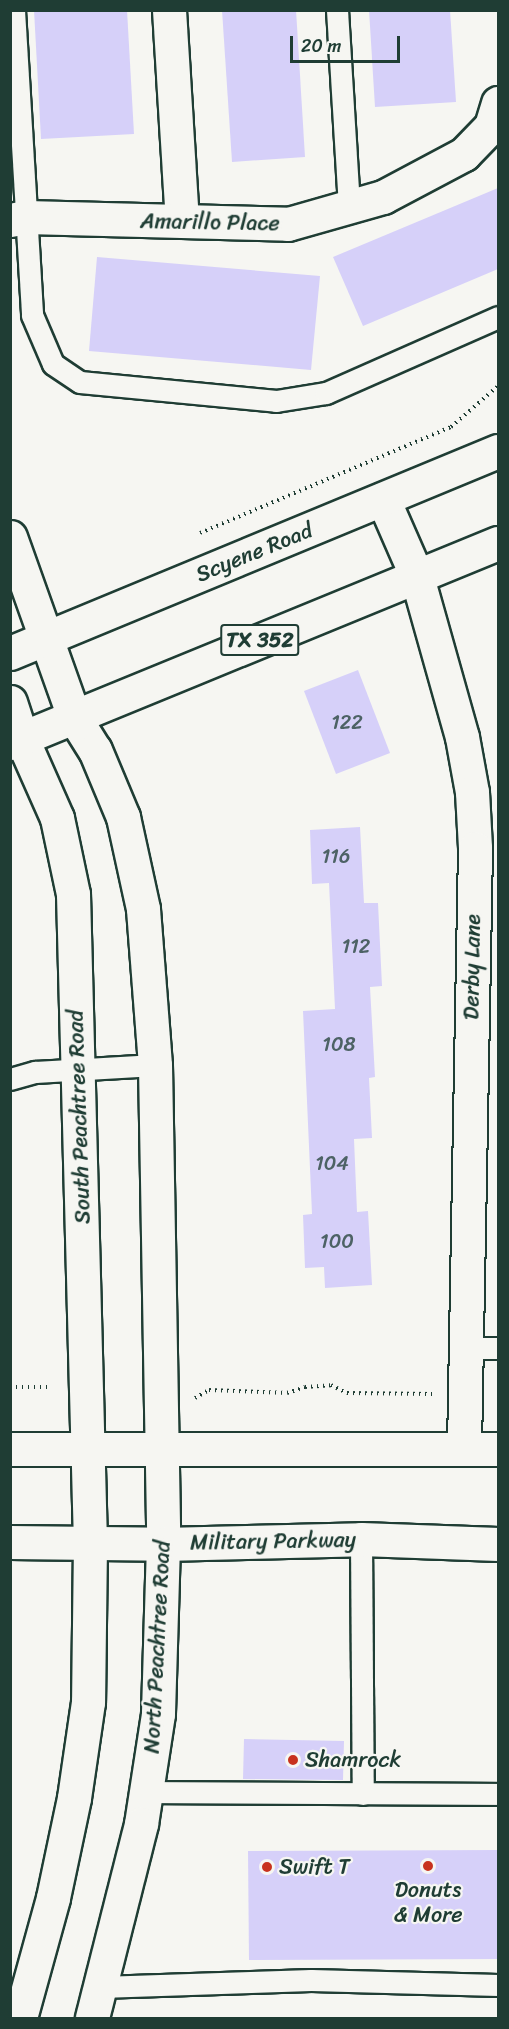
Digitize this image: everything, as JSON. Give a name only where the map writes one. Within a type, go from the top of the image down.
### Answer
[{"type":"main road","points":[[169,10],[182,221]]},
{"type":"main road","name":"Amarillo Place","points":[[18,218],[288,224],[383,197],[464,154],[495,115]]},
{"type":"main road","name":"Scyene Road","points":[[10,653],[498,451]]},
{"type":"main road","name":"Derby Lane","points":[[384,499],[417,577],[462,737],[472,792],[475,848],[463,1395],[464,1448]]},
{"type":"main road","points":[[10,537],[74,717],[95,750],[123,817],[143,909],[155,1065],[160,1449]]},
{"type":"main road","name":"TX 352","points":[[16,741],[498,543]]},
{"type":"main road","name":"South Peachtree Road","points":[[10,702],[16,741],[57,818],[73,894],[90,1543]]},
{"type":"main road","points":[[10,1449],[498,1449]]},
{"type":"main road","name":"North Peachtree Road","points":[[92,2019],[148,1792],[158,1714],[163,1544],[160,1449]]},
{"type":"main road","name":"Military Parkway","points":[[10,1542],[163,1544],[361,1539],[498,1544]]},
{"type":"main road","points":[[20,2019],[53,1898],[74,1798],[88,1702],[90,1543]]},
{"type":"lane","points":[[14,10],[18,218],[32,315],[52,364],[80,382],[276,402],[326,393],[498,316]]},
{"type":"lane","points":[[337,10],[349,207]]},
{"type":"lane","points":[[10,1079],[35,1072],[155,1065]]},
{"type":"lane","points":[[464,1348],[498,1347]]},
{"type":"lane","points":[[361,1539],[363,1794]]},
{"type":"lane","points":[[148,1792],[498,1794]]},
{"type":"lane","points":[[100,1987],[311,1980],[498,1985]]},
{"type":"path","points":[[190,537],[451,427],[498,386]]},
{"type":"path","points":[[196,1398],[209,1390],[287,1393],[306,1387],[331,1386],[347,1393],[463,1395]]},
{"type":"path","points":[[10,1387],[48,1387]]},
{"type":"building","points":[[34,10],[127,10],[134,134],[41,139]]},
{"type":"building","points":[[222,10],[296,10],[305,157],[232,162]]},
{"type":"building","points":[[369,10],[450,10],[456,102],[375,107]]},
{"type":"building","points":[[498,188],[498,269],[363,326],[333,257]]},
{"type":"building","points":[[97,257],[320,276],[311,370],[89,351]]},
{"type":"building","points":[[358,670],[390,753],[336,774],[304,691]]},
{"type":"building","points":[[360,827],[364,903],[378,903],[382,986],[370,987],[375,1077],[369,1078],[372,1138],[354,1139],[357,1212],[368,1211],[372,1285],[325,1288],[324,1267],[305,1268],[303,1215],[312,1214],[303,1011],[335,1009],[329,883],[312,884],[310,830]]},
{"type":"building","name":"Shamrock","points":[[244,1739],[344,1741],[343,1780],[243,1779]]},
{"type":"building","points":[[498,1850],[498,1959],[249,1960],[248,1851]]},
{"type":"place","name":"Shamrock","points":[[293,1760]]},
{"type":"place","name":"Donuts & More","points":[[428,1866]]},
{"type":"place","name":"Swift T","points":[[267,1867]]}]
